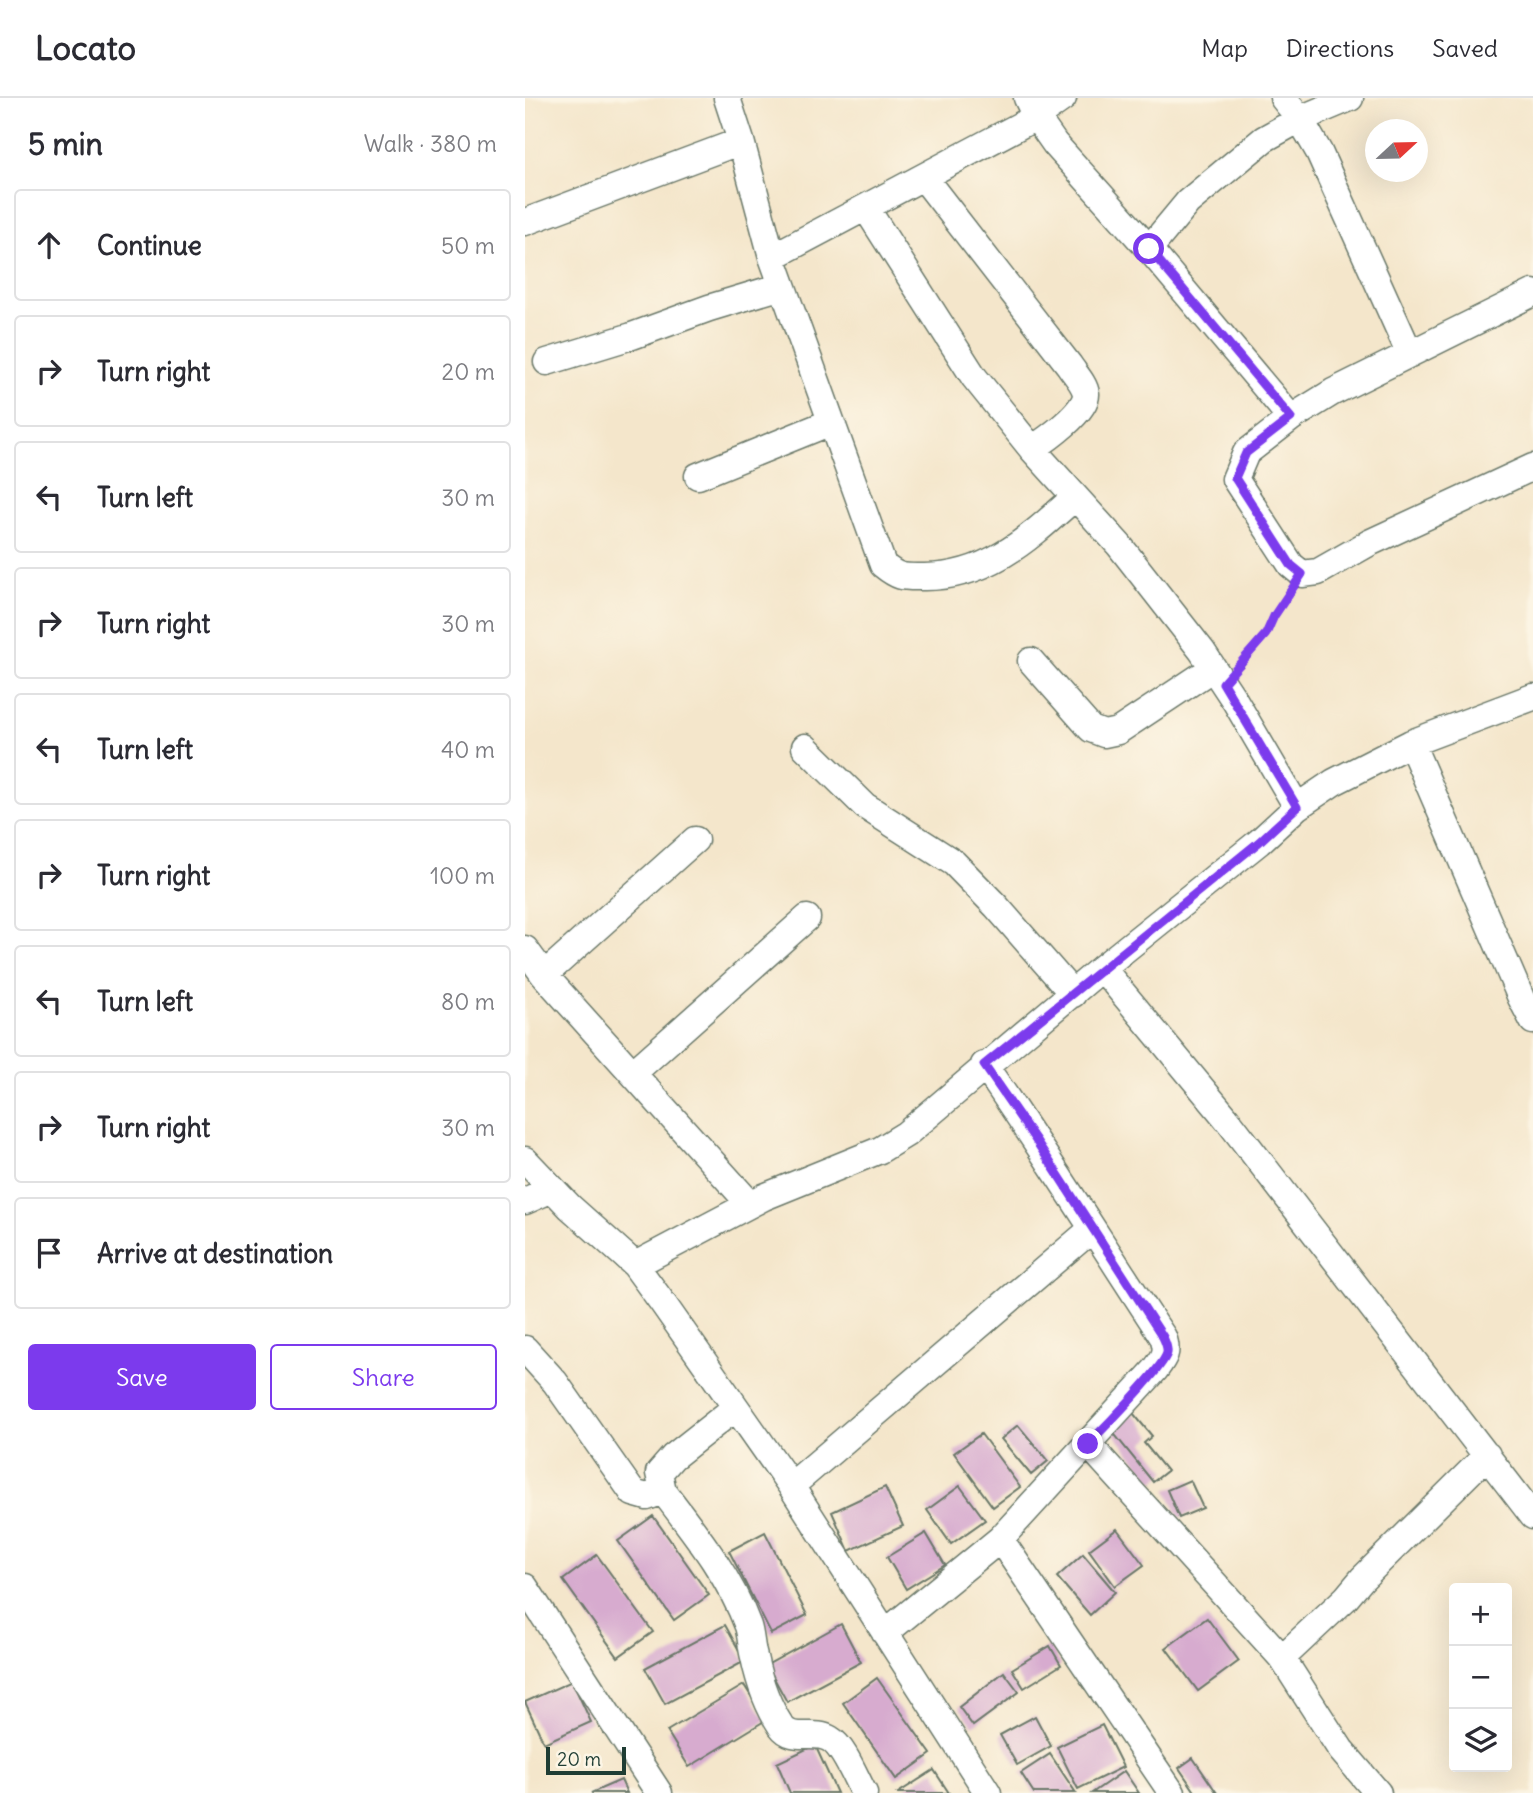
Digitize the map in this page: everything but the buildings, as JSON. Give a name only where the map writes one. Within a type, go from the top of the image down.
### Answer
[{"type":"street","points":[[727,98],[772,257],[883,565],[895,576],[944,577],[983,566],[1030,538],[1075,497]]},
{"type":"street","points":[[772,257],[924,178],[1032,108],[1063,98]]},
{"type":"street","points":[[1283,98],[1300,119],[1319,152],[1409,354]]},
{"type":"street","points":[[1149,249],[1188,202],[1264,139],[1300,119],[1350,98]]},
{"type":"street","points":[[1032,108],[1055,144],[1149,249],[1291,418]]},
{"type":"street","points":[[525,222],[741,141]]},
{"type":"street","points":[[924,178],[1086,390],[1085,401],[1064,424],[1031,449]]},
{"type":"street","points":[[866,208],[974,377],[1031,449],[1119,545],[1218,676],[1297,807]]},
{"type":"street","points":[[547,362],[632,336],[709,307],[782,286]]},
{"type":"street","points":[[1533,293],[1333,392],[1291,418],[1246,453],[1235,478],[1291,565],[1302,574],[1318,572],[1369,543],[1533,467]]},
{"type":"street","points":[[698,476],[831,422]]},
{"type":"street","points":[[1031,661],[1091,729],[1104,734],[1118,731],[1218,676]]},
{"type":"street","points":[[635,1265],[750,1204],[880,1150],[906,1134],[984,1065],[1259,842],[1297,807],[1334,782],[1412,743],[1533,696]]},
{"type":"street","points":[[1412,743],[1533,1021]]},
{"type":"street","points":[[805,747],[865,806],[954,863],[996,906],[1073,994]]},
{"type":"street","points":[[544,975],[695,840]]},
{"type":"street","points":[[633,1073],[807,918]]},
{"type":"street","points":[[525,949],[544,975],[750,1204]]},
{"type":"street","points":[[1102,968],[1227,1119],[1533,1516]]},
{"type":"street","points":[[885,1633],[1000,1539],[1167,1355],[1163,1337],[984,1065]]},
{"type":"street","points":[[525,1160],[552,1189],[635,1265],[791,1486],[988,1793]]},
{"type":"street","points":[[525,1201],[552,1189]]},
{"type":"street","points":[[791,1486],[1092,1229]]},
{"type":"street","points":[[525,1349],[555,1382],[633,1493],[647,1497],[663,1491]]},
{"type":"street","points":[[735,1408],[673,1457],[659,1474],[663,1491],[728,1582],[749,1628],[758,1677],[771,1710],[783,1729],[794,1736],[813,1734],[831,1740],[843,1755],[864,1793]]},
{"type":"street","points":[[1088,1444],[1282,1658],[1341,1750],[1378,1793]]},
{"type":"street","points":[[1282,1658],[1346,1598],[1487,1455]]},
{"type":"street","points":[[1000,1539],[1172,1793]]},
{"type":"street","points":[[525,1587],[659,1793]]},
{"type":"path","points":[[1218,676],[1266,634],[1274,616],[1302,574]]},
{"type":"route","points":[[1088,1444],[1155,1370],[1167,1355],[1167,1346],[1035,1139],[984,1065],[1259,842],[1297,807],[1223,683],[1266,634],[1274,616],[1302,574],[1291,565],[1235,478],[1246,453],[1291,418],[1149,249]]}]
